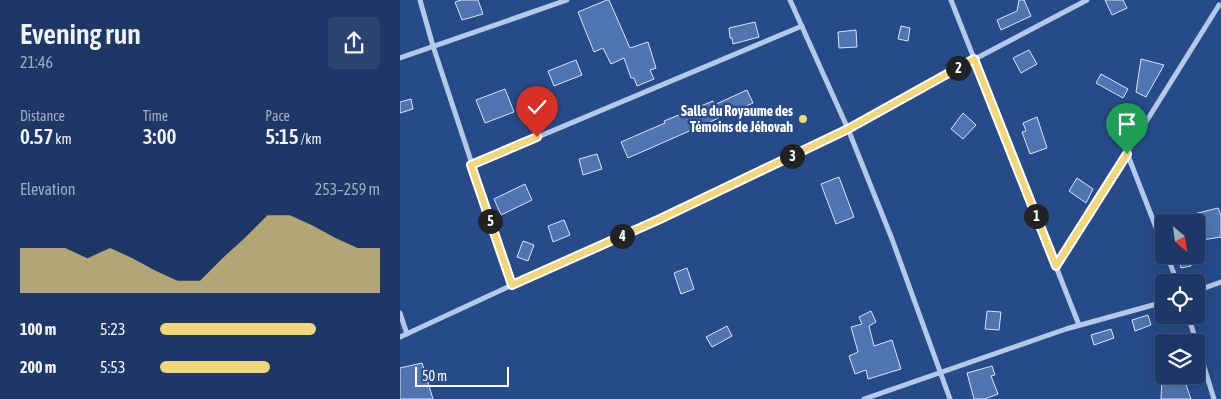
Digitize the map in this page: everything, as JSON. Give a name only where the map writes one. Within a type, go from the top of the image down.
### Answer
[{"type":"street","points":[[420,0],[471,165],[512,285]]},
{"type":"street","points":[[400,58],[567,0]]},
{"type":"street","points":[[790,0],[848,129],[892,239],[950,399]]},
{"type":"street","points":[[951,0],[1079,325]]},
{"type":"street","points":[[400,337],[660,219],[848,129],[974,59],[1087,0]]},
{"type":"street","points":[[1056,266],[1219,5]]},
{"type":"street","points":[[471,165],[802,26]]},
{"type":"street","points":[[1127,154],[1155,225]]},
{"type":"street","points":[[1205,288],[1221,282]]},
{"type":"street","points":[[864,399],[1079,325],[1155,304]]},
{"type":"street","points":[[400,312],[407,334]]},
{"type":"street","points":[[1191,324],[1214,399]]},
{"type":"building","points":[[478,0],[483,14],[462,20],[455,2]]},
{"type":"building","points":[[609,0],[630,48],[648,42],[656,68],[650,70],[654,79],[637,86],[634,78],[631,78],[624,58],[611,64],[603,48],[594,52],[578,12]]},
{"type":"building","points":[[1019,0],[1024,0],[1031,16],[1001,30],[997,20],[1017,11]]},
{"type":"building","points":[[1105,0],[1123,0],[1127,8],[1112,15]]},
{"type":"building","points":[[755,22],[759,37],[733,44],[729,28]]},
{"type":"building","points":[[901,26],[910,28],[908,41],[898,39]]},
{"type":"building","points":[[856,30],[857,47],[839,48],[838,32]]},
{"type":"building","points":[[1029,50],[1037,64],[1021,73],[1013,58]]},
{"type":"building","points":[[1141,59],[1164,65],[1146,97],[1136,92]]},
{"type":"building","points":[[576,60],[582,75],[554,86],[548,71]]},
{"type":"building","points":[[1101,74],[1128,89],[1123,98],[1096,83]]},
{"type":"building","points":[[505,89],[514,112],[485,123],[476,100]]},
{"type":"building","points":[[747,90],[753,103],[628,158],[621,142],[665,123],[664,121],[713,101],[714,105]]},
{"type":"building","points":[[411,99],[413,109],[400,113],[400,102]]},
{"type":"building","points":[[963,113],[976,125],[963,139],[951,129]]},
{"type":"building","points":[[1037,117],[1047,148],[1030,154],[1022,132],[1026,131],[1023,123]]},
{"type":"building","points":[[597,154],[602,169],[583,175],[579,159]]},
{"type":"building","points":[[839,177],[854,217],[836,224],[821,184]]},
{"type":"building","points":[[1077,178],[1093,189],[1086,203],[1069,191]]},
{"type":"building","points":[[525,184],[532,200],[501,215],[494,199]]},
{"type":"building","points":[[1218,208],[1221,215],[1221,237],[1205,240],[1205,214],[1194,214]]},
{"type":"building","points":[[564,220],[570,235],[553,242],[548,226]]},
{"type":"building","points":[[523,241],[534,245],[528,261],[517,257]]},
{"type":"building","points":[[1180,264],[1191,264],[1191,266],[1181,268]]},
{"type":"building","points":[[687,268],[694,289],[681,294],[674,273]]},
{"type":"building","points":[[871,311],[876,322],[869,326],[874,346],[892,340],[901,369],[868,379],[866,370],[855,374],[849,356],[858,352],[851,327],[862,324],[859,317]]},
{"type":"building","points":[[987,311],[1001,312],[999,330],[985,329]]},
{"type":"building","points":[[1148,315],[1151,325],[1135,331],[1132,320]]},
{"type":"building","points":[[727,326],[732,336],[712,347],[706,337]]},
{"type":"building","points":[[1111,329],[1114,338],[1094,345],[1091,335]]},
{"type":"building","points":[[422,363],[433,399],[400,399],[400,368]]},
{"type":"building","points":[[992,366],[995,375],[991,376],[998,394],[985,399],[974,399],[967,373]]},
{"type":"building","points":[[1162,384],[1186,384],[1191,399],[1161,399]]},
{"type":"place","name":"Salle du Royaume des Témoins de Jéhovah","points":[[803,119]]},
{"type":"route","points":[[537,137],[471,165],[512,285],[660,219],[848,129],[974,59],[1056,266],[1127,154]]}]
